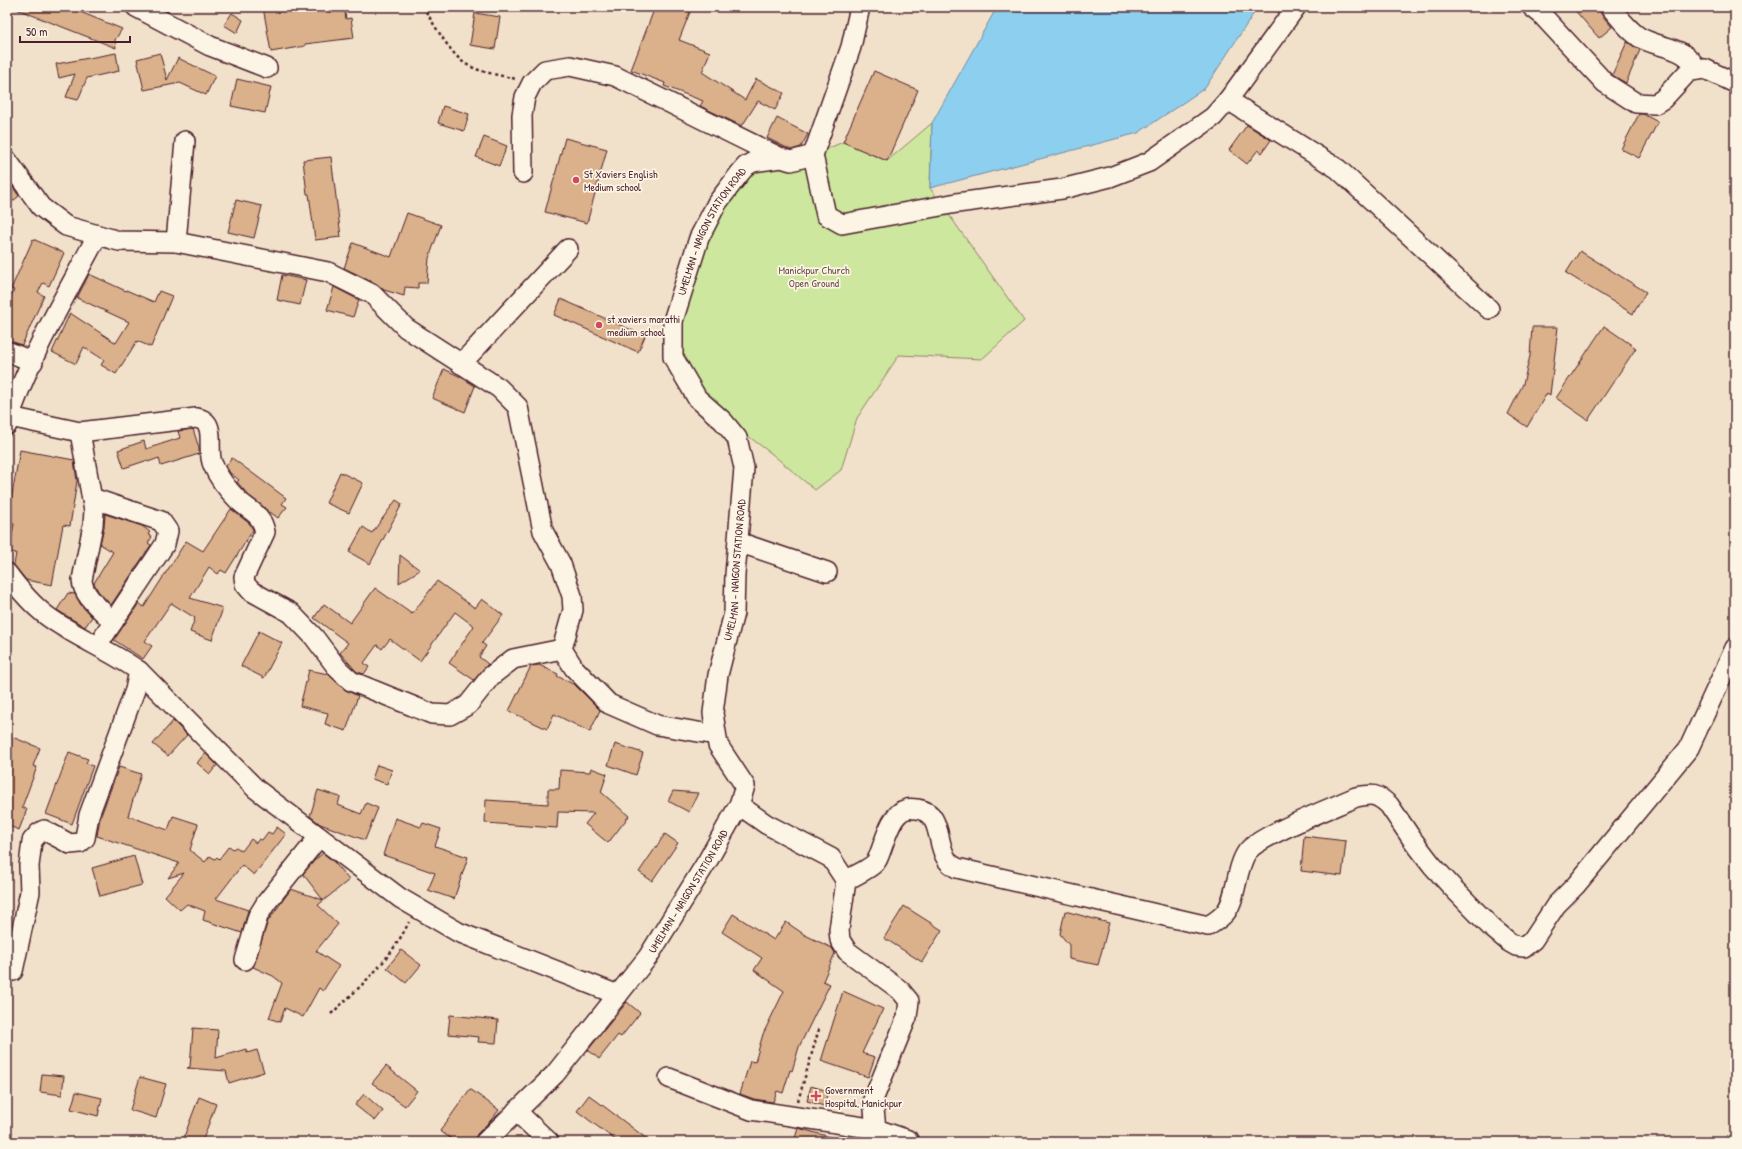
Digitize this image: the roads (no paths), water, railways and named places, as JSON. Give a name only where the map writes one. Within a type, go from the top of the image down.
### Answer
[{"type":"street","points":[[136,7],[210,46],[268,68]]},
{"type":"street","points":[[860,7],[851,47],[813,155],[826,215],[842,224],[957,203],[1062,189],[1110,177],[1149,162],[1212,117],[1228,100],[1296,7]]},
{"type":"street","points":[[1610,7],[1625,25],[1637,36],[1648,41],[1670,47],[1686,55],[1694,62],[1697,70]]},
{"type":"street","points":[[1540,9],[1605,83],[1636,103],[1655,104],[1663,99],[1688,72],[1697,70],[1705,69],[1735,83]]},
{"type":"street","points":[[522,173],[522,115],[525,97],[532,83],[545,70],[570,66],[615,76],[781,158]]},
{"type":"street","points":[[1228,100],[1338,169],[1489,309]]},
{"type":"street","points":[[176,242],[185,141]]},
{"type":"street","name":"UMELMAN - NAIGON STATION ROAD","points":[[485,1142],[555,1074],[648,957],[708,860],[739,805],[745,786],[718,744],[713,713],[718,675],[734,613],[744,468],[737,438],[723,421],[697,398],[673,357],[673,321],[700,238],[717,203],[746,166],[753,162],[781,158],[792,162],[813,155]]},
{"type":"street","points":[[7,160],[41,207],[66,226],[119,241],[176,242],[328,272],[372,294],[406,328],[499,388],[518,407],[543,531],[561,564],[572,596],[573,610],[562,649],[574,668],[609,704],[657,725],[716,736]]},
{"type":"street","points":[[97,236],[33,362],[8,421],[80,432],[196,418],[206,421],[210,426],[210,454],[213,465],[239,501],[257,514],[266,532],[244,577],[245,584],[251,591],[290,613],[314,637],[338,669],[351,681],[432,714],[450,715],[468,705],[491,676],[513,659],[562,649]]},
{"type":"street","points":[[461,364],[568,248]]},
{"type":"street","points":[[7,351],[33,362]]},
{"type":"street","points":[[80,432],[94,510],[93,525],[82,586],[88,596],[104,635],[124,660],[139,671],[256,789],[400,898],[458,932],[618,995]]},
{"type":"street","points":[[92,498],[161,521],[168,531],[165,544],[104,635]]},
{"type":"street","points":[[738,542],[827,572]]},
{"type":"street","points":[[7,573],[18,588],[46,616],[104,635]]},
{"type":"street","points":[[846,881],[876,862],[890,825],[901,812],[907,808],[924,810],[932,816],[939,833],[945,857],[949,863],[957,868],[1208,926],[1224,915],[1230,904],[1241,862],[1248,851],[1264,839],[1356,797],[1372,794],[1381,798],[1389,805],[1432,865],[1491,927],[1509,942],[1516,946],[1524,947],[1533,940],[1556,905],[1576,885],[1689,748],[1735,648]]},
{"type":"street","points":[[13,971],[30,892],[29,866],[32,842],[39,833],[44,830],[70,844],[80,843],[85,838],[89,815],[135,690],[139,671]]},
{"type":"street","points":[[739,805],[766,824],[831,858],[846,881],[839,930],[840,940],[847,951],[900,990],[909,1001],[907,1017],[872,1100],[876,1128]]},
{"type":"street","points":[[245,960],[258,916],[266,903],[319,837]]},
{"type":"street","points":[[669,1078],[751,1110],[876,1128],[910,1142]]},
{"type":"street","points":[[516,1111],[549,1142]]},
{"type":"water","points":[[997,7],[1258,7],[1205,88],[1138,133],[930,188],[932,123]]},
{"type":"place","name":"St Xaviers English Medium school","points":[[576,180]]},
{"type":"place","name":"st xaviers marathi medium school","points":[[599,325]]},
{"type":"place","name":"Government Hospital, Manickpur","points":[[816,1096]]},
{"type":"park label","name":"Manickpur Church Open Ground","points":[[814,276]]}]
